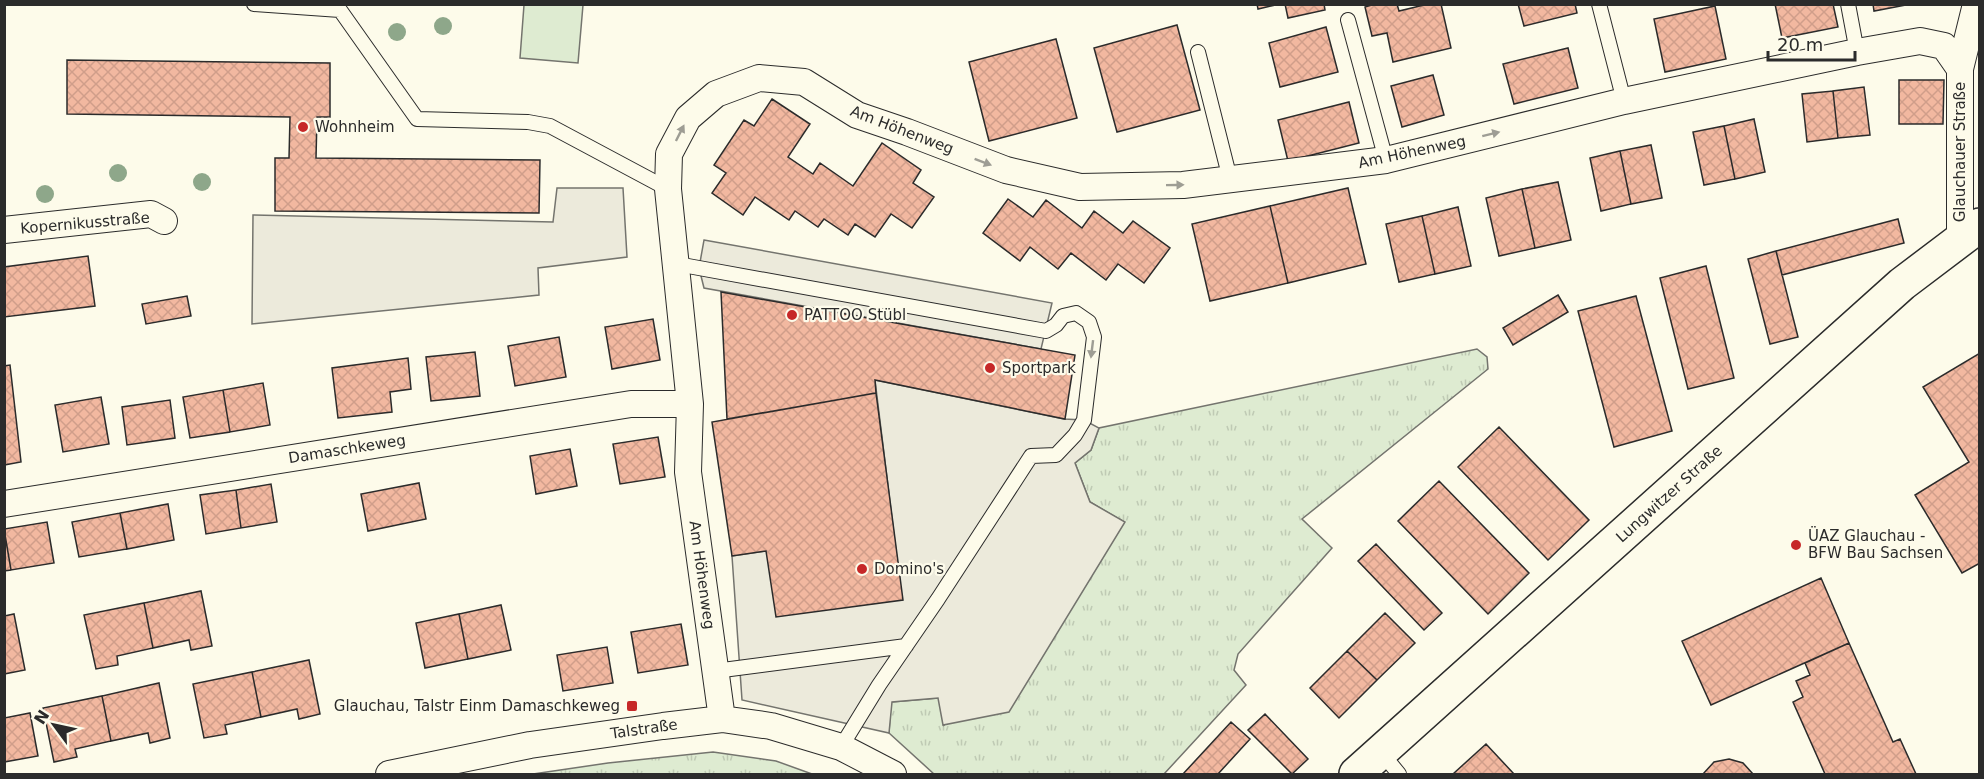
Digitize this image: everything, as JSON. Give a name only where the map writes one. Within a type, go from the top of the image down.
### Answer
[{"type":"street","name":"Glauchauer Straße","points":[[1970,232],[1960,69],[1976,4]]},
{"type":"street","name":"Am Höhenweg","points":[[722,719],[688,472],[690,404],[668,189],[669,154],[688,118],[716,94],[759,78],[804,82],[857,115],[1006,170],[1080,187],[1183,185],[1386,160],[1624,101],[1920,41],[1944,46],[1960,69]]},
{"type":"street","name":"Kopernikusstraße","points":[[4,230],[151,214],[164,221]]},
{"type":"street","name":"Lungwitzer Straße","points":[[1356,774],[1390,763],[1902,284],[1970,232]]},
{"type":"street","name":"Damaschkeweg","points":[[4,504],[631,404],[690,404]]},
{"type":"street","name":"Talstraße","points":[[389,774],[530,745],[722,719],[771,726],[841,747],[893,774]]},
{"type":"lane","points":[[254,4],[338,7],[417,119],[528,122],[550,126],[668,189]]},
{"type":"lane","points":[[1599,4],[1624,101]]},
{"type":"lane","points":[[1848,4],[1857,52]]},
{"type":"lane","points":[[1348,20],[1386,160]]},
{"type":"lane","points":[[1198,52],[1230,179]]},
{"type":"lane","points":[[677,264],[1046,331],[1056,325],[1063,316],[1076,314],[1089,322],[1094,337],[1084,420],[1075,435],[1056,454],[1031,456],[841,747]]},
{"type":"lane","points":[[715,670],[906,646]]},
{"type":"green space","points":[[524,5],[583,5],[578,63],[520,58]]},
{"type":"green space","points":[[1477,349],[1487,357],[1488,369],[1302,519],[1332,548],[1238,654],[1234,670],[1246,685],[1164,774],[934,774],[889,733],[891,702],[939,698],[944,725],[1124,522],[1090,502],[1075,463],[1091,450],[1099,428]]},
{"type":"green space","points":[[713,752],[776,761],[812,774],[533,774],[608,763]]},
{"type":"shaded area","points":[[557,188],[623,188],[627,257],[538,268],[539,295],[252,324],[253,215],[553,222]]},
{"type":"shaded area","points":[[704,240],[1052,303],[1041,349],[704,288],[699,268]]},
{"type":"shaded area","points":[[875,380],[1064,419],[1084,420],[1099,428],[1091,450],[1075,463],[1090,502],[1125,522],[1009,712],[943,725],[938,698],[892,702],[889,733],[742,700],[732,556],[766,551],[902,600]]},
{"type":"building","points":[[1257,4],[1280,4],[1258,9]]},
{"type":"building","points":[[1285,4],[1324,4],[1325,10],[1288,18]]},
{"type":"building","points":[[1375,4],[1397,4],[1399,11],[1428,4],[1441,4],[1451,48],[1393,62],[1387,33],[1372,36],[1365,7]]},
{"type":"building","points":[[1518,4],[1575,4],[1577,13],[1524,26]]},
{"type":"building","points":[[1775,4],[1833,4],[1838,27],[1782,38]]},
{"type":"building","points":[[1873,4],[1911,4],[1874,11]]},
{"type":"building","points":[[1715,6],[1726,59],[1665,72],[1654,19]]},
{"type":"building","points":[[1177,25],[1200,110],[1117,132],[1094,48]]},
{"type":"building","points":[[1326,27],[1338,72],[1280,87],[1269,43]]},
{"type":"building","points":[[1056,39],[1077,118],[989,141],[969,62]]},
{"type":"building","points":[[1568,48],[1578,88],[1514,104],[1503,64]]},
{"type":"building","name":"Wohnheim","points":[[67,60],[330,63],[330,117],[317,117],[316,158],[540,160],[539,213],[275,211],[275,158],[289,158],[290,117],[67,114]]},
{"type":"building","points":[[1433,75],[1444,115],[1402,127],[1391,86]]},
{"type":"building","points":[[1899,80],[1944,80],[1943,124],[1899,124]]},
{"type":"building","points":[[1864,87],[1870,135],[1838,138],[1833,91]]},
{"type":"building","points":[[1833,91],[1838,138],[1807,142],[1802,94]]},
{"type":"building","points":[[772,99],[810,124],[788,157],[813,174],[820,163],[853,186],[882,143],[921,170],[913,183],[934,197],[912,228],[891,214],[875,237],[855,224],[848,235],[824,219],[818,227],[795,211],[789,220],[755,197],[743,215],[712,193],[726,173],[714,165],[744,120],[754,126]]},
{"type":"building","points":[[1349,102],[1359,143],[1288,161],[1278,120]]},
{"type":"building","points":[[1754,119],[1765,172],[1735,179],[1724,126]]},
{"type":"building","points":[[1724,126],[1735,179],[1704,185],[1693,132]]},
{"type":"building","points":[[1651,145],[1662,198],[1631,204],[1620,151]]},
{"type":"building","points":[[1620,151],[1631,204],[1601,211],[1590,158]]},
{"type":"building","points":[[1558,182],[1571,240],[1535,248],[1522,189]]},
{"type":"building","points":[[1348,188],[1366,264],[1288,283],[1270,206]]},
{"type":"building","points":[[1522,189],[1535,248],[1499,256],[1486,198]]},
{"type":"building","points":[[1008,199],[1033,217],[1046,200],[1082,228],[1094,211],[1123,233],[1133,221],[1170,248],[1144,283],[1118,264],[1106,280],[1071,253],[1058,269],[1030,247],[1020,261],[983,233]]},
{"type":"building","points":[[1270,206],[1288,283],[1210,301],[1192,224]]},
{"type":"building","points":[[1458,207],[1471,266],[1435,274],[1422,216]]},
{"type":"building","points":[[1422,216],[1435,274],[1399,282],[1386,224]]},
{"type":"building","points":[[1898,219],[1904,243],[1782,275],[1776,251]]},
{"type":"building","points":[[1776,251],[1798,337],[1770,344],[1748,259]]},
{"type":"building","points":[[88,256],[95,306],[4,317],[4,267]]},
{"type":"building","points":[[1706,266],[1734,378],[1688,389],[1660,278]]},
{"type":"building","points":[[721,292],[1075,355],[1065,419],[875,380],[876,393],[727,419]]},
{"type":"building","points":[[1558,295],[1568,312],[1513,345],[1503,328]]},
{"type":"building","points":[[187,296],[191,316],[146,324],[142,304]]},
{"type":"building","points":[[1636,296],[1672,431],[1614,447],[1578,311]]},
{"type":"building","points":[[653,319],[660,360],[612,369],[605,327]]},
{"type":"building","points":[[559,337],[566,377],[515,386],[508,346]]},
{"type":"building","points":[[475,352],[480,396],[431,401],[426,357]]},
{"type":"building","points":[[1980,353],[1980,563],[1962,573],[1915,495],[1969,462],[1923,387]]},
{"type":"building","points":[[408,358],[411,389],[390,392],[392,412],[338,418],[332,368]]},
{"type":"building","points":[[10,365],[21,462],[4,465],[4,366]]},
{"type":"building","points":[[263,383],[270,425],[230,432],[223,390]]},
{"type":"building","points":[[223,390],[230,432],[190,438],[183,397]]},
{"type":"building","points":[[876,393],[903,600],[776,617],[766,551],[732,556],[712,422]]},
{"type":"building","points":[[101,397],[109,444],[63,452],[55,405]]},
{"type":"building","points":[[170,400],[175,438],[127,445],[122,407]]},
{"type":"building","points":[[1499,427],[1589,520],[1548,560],[1458,467]]},
{"type":"building","points":[[658,437],[665,477],[620,484],[613,444]]},
{"type":"building","points":[[570,449],[577,486],[536,494],[530,456]]},
{"type":"building","points":[[1439,481],[1529,573],[1488,614],[1398,521]]},
{"type":"building","points":[[419,483],[426,519],[368,531],[361,494]]},
{"type":"building","points":[[271,484],[277,522],[241,528],[236,490]]},
{"type":"building","points":[[236,490],[241,528],[206,534],[200,495]]},
{"type":"building","points":[[168,504],[174,540],[127,549],[120,513]]},
{"type":"building","points":[[120,513],[127,549],[79,557],[72,522]]},
{"type":"building","points":[[47,522],[54,563],[11,570],[4,529]]},
{"type":"building","points":[[4,529],[11,570],[4,571]]},
{"type":"building","points":[[1376,544],[1442,613],[1424,630],[1358,561]]},
{"type":"building","points":[[1821,578],[1849,643],[1711,705],[1682,641]]},
{"type":"building","points":[[201,591],[212,646],[191,650],[189,640],[153,648],[144,603]]},
{"type":"building","points":[[144,603],[153,648],[117,656],[118,665],[96,669],[84,615]]},
{"type":"building","points":[[501,605],[511,650],[468,659],[459,614]]},
{"type":"building","points":[[1385,613],[1415,643],[1377,680],[1347,651]]},
{"type":"building","points":[[14,614],[25,670],[4,674],[4,616]]},
{"type":"building","points":[[459,614],[468,659],[425,668],[416,623]]},
{"type":"building","points":[[681,624],[688,665],[638,673],[631,632]]},
{"type":"building","points":[[1849,643],[1893,742],[1900,739],[1916,774],[1825,774],[1793,702],[1803,697],[1796,681],[1810,675],[1805,663]]},
{"type":"building","points":[[607,647],[613,683],[563,691],[557,655]]},
{"type":"building","points":[[1347,651],[1377,680],[1339,718],[1310,688]]},
{"type":"building","points":[[309,660],[320,714],[299,719],[297,709],[261,717],[252,672]]},
{"type":"building","points":[[252,672],[261,717],[225,725],[227,734],[204,738],[193,684]]},
{"type":"building","points":[[159,683],[170,738],[150,743],[148,733],[111,741],[102,696]]},
{"type":"building","points":[[102,696],[111,741],[75,749],[77,757],[54,762],[43,708]]},
{"type":"building","points":[[30,713],[38,756],[4,762],[4,718]]},
{"type":"building","points":[[1265,714],[1308,759],[1292,774],[1248,730]]},
{"type":"building","points":[[1231,722],[1250,739],[1218,774],[1183,774]]},
{"type":"building","points":[[1486,744],[1514,774],[1453,774]]},
{"type":"building","points":[[1729,759],[1743,763],[1753,774],[1703,774],[1714,762]]},
{"type":"place","name":"Wohnheim","points":[[303,127]]},
{"type":"place","name":"PATTOO Stübl","points":[[792,315]]},
{"type":"place","name":"Sportpark","points":[[990,368]]},
{"type":"place","name":"ÜAZ Glauchau - BFW Bau Sachsen","points":[[1796,545]]},
{"type":"place","name":"Domino's","points":[[862,569]]},
{"type":"place","name":"Glauchau, Talstr Einm Damaschkeweg","points":[[632,706]]}]
